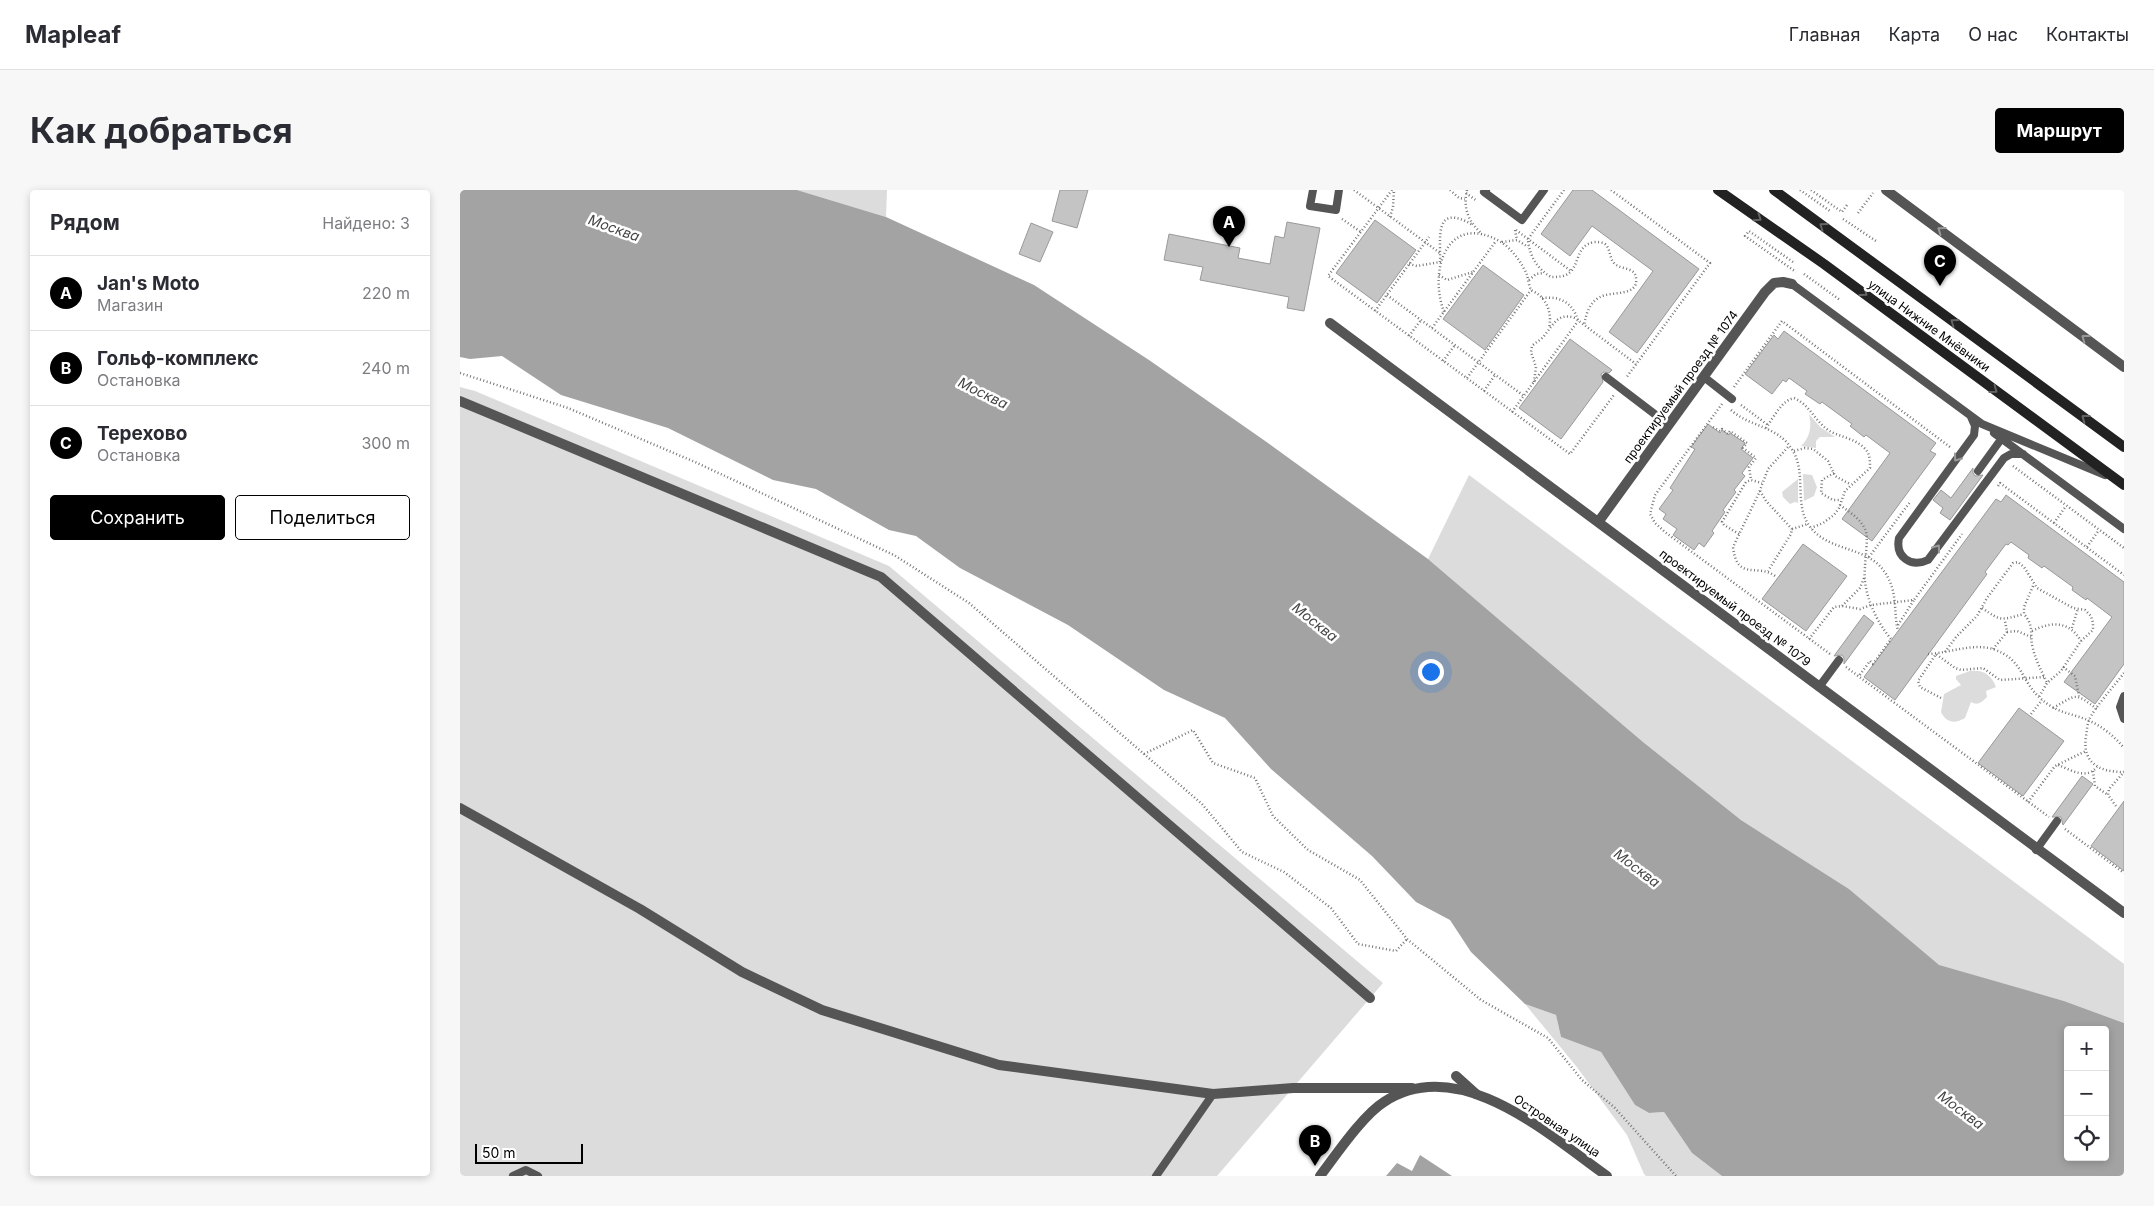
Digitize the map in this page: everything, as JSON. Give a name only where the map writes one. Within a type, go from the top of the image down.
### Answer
[{"type":"main road","name":"улица Нижние Мнёвники","points":[[1718,190],[1832,270],[2124,485]]},
{"type":"main road","name":"улица Нижние Мнёвники","points":[[1774,190],[2124,447]]},
{"type":"street","points":[[1886,190],[2124,367]]},
{"type":"street","name":"проектируемый проезд № 1074","points":[[1600,521],[1669,424],[1774,283],[1792,284]]},
{"type":"street","name":"проектируемый проезд № 1079","points":[[1330,323],[1600,521],[2036,850],[2124,914]]},
{"type":"street","points":[[460,401],[881,576],[1370,998]]},
{"type":"street","points":[[460,808],[640,909],[742,972],[822,1010],[999,1065],[1212,1094],[1293,1088],[1412,1088]]},
{"type":"street","points":[[1456,1076],[1476,1094]]},
{"type":"street","name":"Островная улица","points":[[1320,1176],[1356,1130],[1383,1102],[1412,1088],[1453,1088],[1476,1094],[1506,1106],[1607,1176]]},
{"type":"lane","points":[[1312,190],[1310,206],[1336,210],[1339,190]]},
{"type":"lane","points":[[1486,190],[1484,192],[1522,220],[1544,190]]},
{"type":"lane","points":[[1792,284],[2124,529]]},
{"type":"lane","points":[[1704,377],[1730,397]]},
{"type":"lane","points":[[1606,378],[1669,424]]},
{"type":"lane","points":[[1970,416],[1975,426],[1974,435],[1899,538],[1899,550],[1905,560],[1916,564],[1928,560],[2004,458],[2010,454],[2023,454]]},
{"type":"lane","points":[[1982,424],[2114,478]]},
{"type":"lane","points":[[1978,471],[2002,438]]},
{"type":"lane","points":[[1820,686],[1838,660]]},
{"type":"lane","points":[[2124,696],[2120,707],[2124,719]]},
{"type":"lane","points":[[2036,850],[2057,822]]},
{"type":"lane","points":[[1156,1176],[1212,1094]]},
{"type":"lane","points":[[513,1176],[526,1170],[538,1176]]},
{"type":"path","points":[[1354,190],[1440,253]]},
{"type":"path","points":[[1393,190],[1328,276],[1570,454],[1710,263],[1611,190]]},
{"type":"path","points":[[1390,216],[1393,207],[1393,190]]},
{"type":"path","points":[[1450,190],[1459,198],[1465,199]]},
{"type":"path","points":[[1564,190],[1528,239],[1528,246],[1533,259],[1544,273],[1551,277],[1559,277],[1572,271],[1582,249],[1589,244],[1598,242],[1604,244],[1609,250],[1611,258],[1616,265],[1630,269],[1637,279],[1635,286],[1629,292],[1600,296],[1587,314],[1584,326]]},
{"type":"path","points":[[1800,190],[1830,211]]},
{"type":"path","points":[[1811,190],[1842,212],[1847,205]]},
{"type":"path","points":[[1466,192],[1467,212],[1473,225]]},
{"type":"path","points":[[1466,192],[1477,202]]},
{"type":"path","points":[[1858,214],[1873,194]]},
{"type":"path","points":[[1342,218],[1361,232]]},
{"type":"path","points":[[1444,312],[1439,290],[1439,233],[1441,226],[1446,221],[1458,218],[1473,225],[1482,234],[1496,241],[1517,240],[1528,246]]},
{"type":"path","points":[[1843,219],[1876,240]]},
{"type":"path","points":[[1517,240],[1515,229],[1572,271]]},
{"type":"path","points":[[1793,262],[1750,231],[1745,236],[1794,271]]},
{"type":"path","points":[[1440,262],[1450,243],[1470,234],[1482,234]]},
{"type":"path","points":[[1375,311],[1429,237]]},
{"type":"path","points":[[1432,328],[1496,241]]},
{"type":"path","points":[[1501,242],[1519,261],[1531,290],[1542,298],[1549,311],[1550,328]]},
{"type":"path","points":[[1410,264],[1417,266],[1440,262]]},
{"type":"path","points":[[1439,275],[1447,280],[1474,271]]},
{"type":"path","points":[[1528,280],[1536,274],[1544,273]]},
{"type":"path","points":[[1804,274],[1840,300]]},
{"type":"path","points":[[1467,378],[1531,290]]},
{"type":"path","points":[[1387,295],[1524,396]]},
{"type":"path","points":[[1542,298],[1565,300],[1572,307],[1578,321]]},
{"type":"path","points":[[1534,382],[1536,367],[1531,352],[1532,346],[1543,338],[1554,320],[1562,317],[1570,316],[1578,321],[1636,364]]},
{"type":"path","points":[[1409,336],[1420,320]]},
{"type":"path","points":[[1512,412],[1578,321]]},
{"type":"path","points":[[1898,631],[1891,583],[1884,570],[1868,556],[1824,539],[1811,528],[1802,512],[1800,476],[1793,451],[1783,439],[1730,397],[1782,321],[1950,448],[1945,455]]},
{"type":"path","points":[[1443,361],[1455,345]]},
{"type":"path","points":[[1484,391],[1495,375]]},
{"type":"path","points":[[1767,426],[1789,399],[1794,398],[1802,401],[1828,430],[1856,442],[1864,447],[1868,453],[1870,468],[1850,484],[1834,515],[1823,523],[1811,528]]},
{"type":"path","points":[[1767,426],[1738,416],[1722,402],[1655,495],[1650,514],[1655,523],[2124,873]]},
{"type":"path","points":[[1713,427],[1720,431],[1722,428],[1728,434],[1730,431],[1747,444],[1743,448],[1756,458],[1749,467],[1751,480]]},
{"type":"path","points":[[1776,576],[1768,571],[1750,571],[1739,564],[1734,556],[1734,547],[1768,469],[1789,446]]},
{"type":"path","points":[[1793,451],[1805,448],[1813,449],[1828,461],[1834,473],[1841,480],[1850,484]]},
{"type":"path","points":[[2009,471],[2013,466],[2124,548]]},
{"type":"path","points":[[1834,473],[1822,480],[1821,493],[1826,498],[1841,500]]},
{"type":"path","points":[[1994,491],[2005,476]]},
{"type":"path","points":[[1739,534],[1722,522],[1746,482],[1751,480],[1762,483]]},
{"type":"path","points":[[2000,484],[2124,575]]},
{"type":"path","points":[[1760,490],[1766,501],[1792,529],[1792,534],[1768,571]]},
{"type":"path","points":[[1868,556],[1912,499]]},
{"type":"path","points":[[1840,505],[1858,518],[1866,531],[1868,556],[1865,578],[1860,588],[1842,606]]},
{"type":"path","points":[[2054,523],[2067,506]]},
{"type":"path","points":[[1792,529],[1808,524]]},
{"type":"path","points":[[1897,626],[1966,530]]},
{"type":"path","points":[[2087,547],[2099,530]]},
{"type":"path","points":[[1945,652],[1956,636],[1977,616],[2013,563],[2018,562],[2024,567],[2037,588],[2085,610],[2091,616],[2094,623],[2093,630],[2081,641],[2063,668],[2048,683],[2031,714]]},
{"type":"path","points":[[1859,676],[1870,661],[1873,664],[1891,639],[1882,628],[1871,605],[1865,578]]},
{"type":"path","points":[[2033,586],[2024,607],[2024,614],[2030,622],[2032,646],[2048,683]]},
{"type":"path","points":[[1809,639],[1834,607],[1842,606],[1860,609],[1871,605],[1914,600]]},
{"type":"path","points":[[1982,608],[1995,617],[2005,620],[2024,614]]},
{"type":"path","points":[[2072,628],[2078,608]]},
{"type":"path","points":[[2005,620],[2007,632]]},
{"type":"path","points":[[2032,631],[2050,624],[2072,628],[2081,641]]},
{"type":"path","points":[[1993,650],[2007,632],[2017,631],[2032,638]]},
{"type":"path","points":[[1928,654],[1968,648],[1993,650],[2006,656],[2017,664],[2041,698],[2053,708],[2088,721],[2108,731],[2124,748]]},
{"type":"path","points":[[1936,654],[1955,668],[1961,670],[1982,668],[2000,680],[2019,678],[2028,680],[2044,677]]},
{"type":"path","points":[[1936,654],[1918,681],[1920,687],[1940,698]]},
{"type":"path","points":[[2063,668],[2075,676],[2078,682],[2079,696]]},
{"type":"path","points":[[2108,795],[2109,789],[2124,772],[2104,771],[2097,767],[2086,751],[2085,746],[2088,721],[2124,673]]},
{"type":"path","points":[[2053,708],[2074,696],[2079,696],[2097,709]]},
{"type":"path","points":[[1144,755],[1193,730],[1213,763],[1255,778],[1273,816],[1308,850],[1360,880],[1407,939],[1481,1000],[1512,1020],[1548,1038],[1582,1080],[1614,1107],[1676,1176]]},
{"type":"path","points":[[2028,802],[2057,765],[2086,751]]},
{"type":"path","points":[[2057,765],[2086,774],[2097,767]]},
{"type":"path","points":[[2093,771],[2095,786],[2108,795],[2116,806]]},
{"type":"path","points":[[1396,951],[1407,939]]},
{"type":"shaded area","points":[[797,190],[887,190],[886,217]]},
{"type":"shaded area","points":[[460,387],[475,391],[889,566],[1383,983],[1217,1176],[460,1176]]},
{"type":"shaded area","points":[[1809,414],[1820,427],[1835,437],[1820,437],[1816,441],[1816,448],[1801,446],[1810,432]]},
{"type":"shaded area","points":[[1803,474],[1812,475],[1817,487],[1814,496],[1804,501]]},
{"type":"shaded area","points":[[1469,475],[2124,964],[2124,1023],[2064,1001],[1939,966],[1849,889],[1741,820],[1643,742],[1428,559]]},
{"type":"shaded area","points":[[1798,479],[1798,503],[1790,504],[1783,497],[1782,492]]},
{"type":"shaded area","points":[[1970,671],[1979,671],[1986,674],[1992,679],[1996,687],[1986,691],[1987,697],[1982,702],[1976,704],[1971,702],[1965,718],[1954,722],[1948,720],[1941,712],[1944,694],[1961,685],[1956,676]]},
{"type":"shaded area","points":[[1525,1004],[1556,1015],[1561,1037],[1601,1052],[1635,1105],[1649,1113],[1664,1112],[1692,1153],[1722,1176],[1646,1176],[1627,1135],[1576,1066]]},
{"type":"water","name":"Москва","points":[[460,190],[797,190],[886,217],[1034,285],[1149,360],[1268,443],[1428,559],[1643,742],[1741,820],[1849,889],[1939,965],[2064,1001],[2124,1023],[2124,1176],[1722,1176],[1692,1153],[1664,1112],[1649,1113],[1635,1105],[1601,1052],[1561,1037],[1556,1015],[1525,1004],[1471,952],[1450,920],[1416,902],[1372,856],[1271,769],[1225,718],[1164,690],[1068,625],[960,568],[916,536],[889,530],[816,489],[773,480],[668,428],[561,395],[502,356],[470,359],[460,357]]},
{"type":"water","points":[[1420,1155],[1452,1176],[1386,1176],[1397,1163],[1412,1171]]},
{"type":"building","points":[[1060,190],[1088,190],[1077,228],[1052,221]]},
{"type":"building","points":[[1573,190],[1592,190],[1699,269],[1637,353],[1609,332],[1653,271],[1592,226],[1570,256],[1541,234]]},
{"type":"building","points":[[1375,220],[1416,250],[1377,303],[1336,273]]},
{"type":"building","points":[[1287,222],[1320,228],[1304,311],[1287,308],[1289,297],[1200,280],[1203,267],[1164,260],[1169,234],[1240,248],[1238,258],[1270,264],[1275,236],[1284,238]]},
{"type":"building","points":[[1031,223],[1053,232],[1040,262],[1019,254]]},
{"type":"building","points":[[1483,265],[1524,295],[1485,350],[1443,319]]},
{"type":"building","points":[[1784,331],[1936,443],[1930,451],[1936,454],[1872,541],[1842,519],[1890,453],[1866,435],[1864,437],[1850,426],[1852,424],[1822,402],[1820,404],[1805,394],[1807,391],[1789,378],[1786,382],[1783,380],[1772,394],[1745,374],[1774,335],[1778,339]]},
{"type":"building","points":[[1570,339],[1612,370],[1609,373],[1604,372],[1601,374],[1603,382],[1561,439],[1519,408]]},
{"type":"building","points":[[1708,424],[1720,433],[1722,430],[1729,435],[1730,433],[1745,443],[1741,449],[1753,458],[1742,473],[1745,476],[1734,490],[1736,492],[1723,510],[1725,512],[1712,531],[1714,533],[1704,547],[1699,543],[1694,550],[1673,535],[1677,529],[1663,519],[1666,514],[1659,509],[1673,490],[1670,488],[1695,449],[1691,447]]},
{"type":"building","points":[[1973,468],[1975,476],[1983,475],[1950,520],[1940,513],[1943,508],[1933,500],[1941,490],[1951,498]]},
{"type":"building","points":[[2006,495],[2124,582],[2124,664],[2095,704],[2064,682],[2112,617],[2087,598],[2086,600],[2072,590],[2073,587],[2044,566],[2042,568],[2028,558],[2029,555],[2011,542],[2008,545],[2006,544],[1985,572],[1987,574],[1895,700],[1864,677],[1996,499],[2001,502]]},
{"type":"building","points":[[1803,544],[1847,576],[1806,631],[1762,599]]},
{"type":"building","points":[[1864,615],[1874,623],[1844,664],[1842,655],[1834,656]]},
{"type":"building","points":[[2019,708],[2064,741],[2023,796],[1978,763]]},
{"type":"building","points":[[2082,776],[2093,784],[2063,825],[2061,817],[2052,817]]},
{"type":"building","points":[[2124,801],[2124,871],[2091,846]]},
{"type":"place","name":"Jan's Moto","points":[[1229,247]]},
{"type":"place","name":"Терехово","points":[[1940,286]]},
{"type":"place","name":"Гольф-комплекс","points":[[1315,1166]]}]
